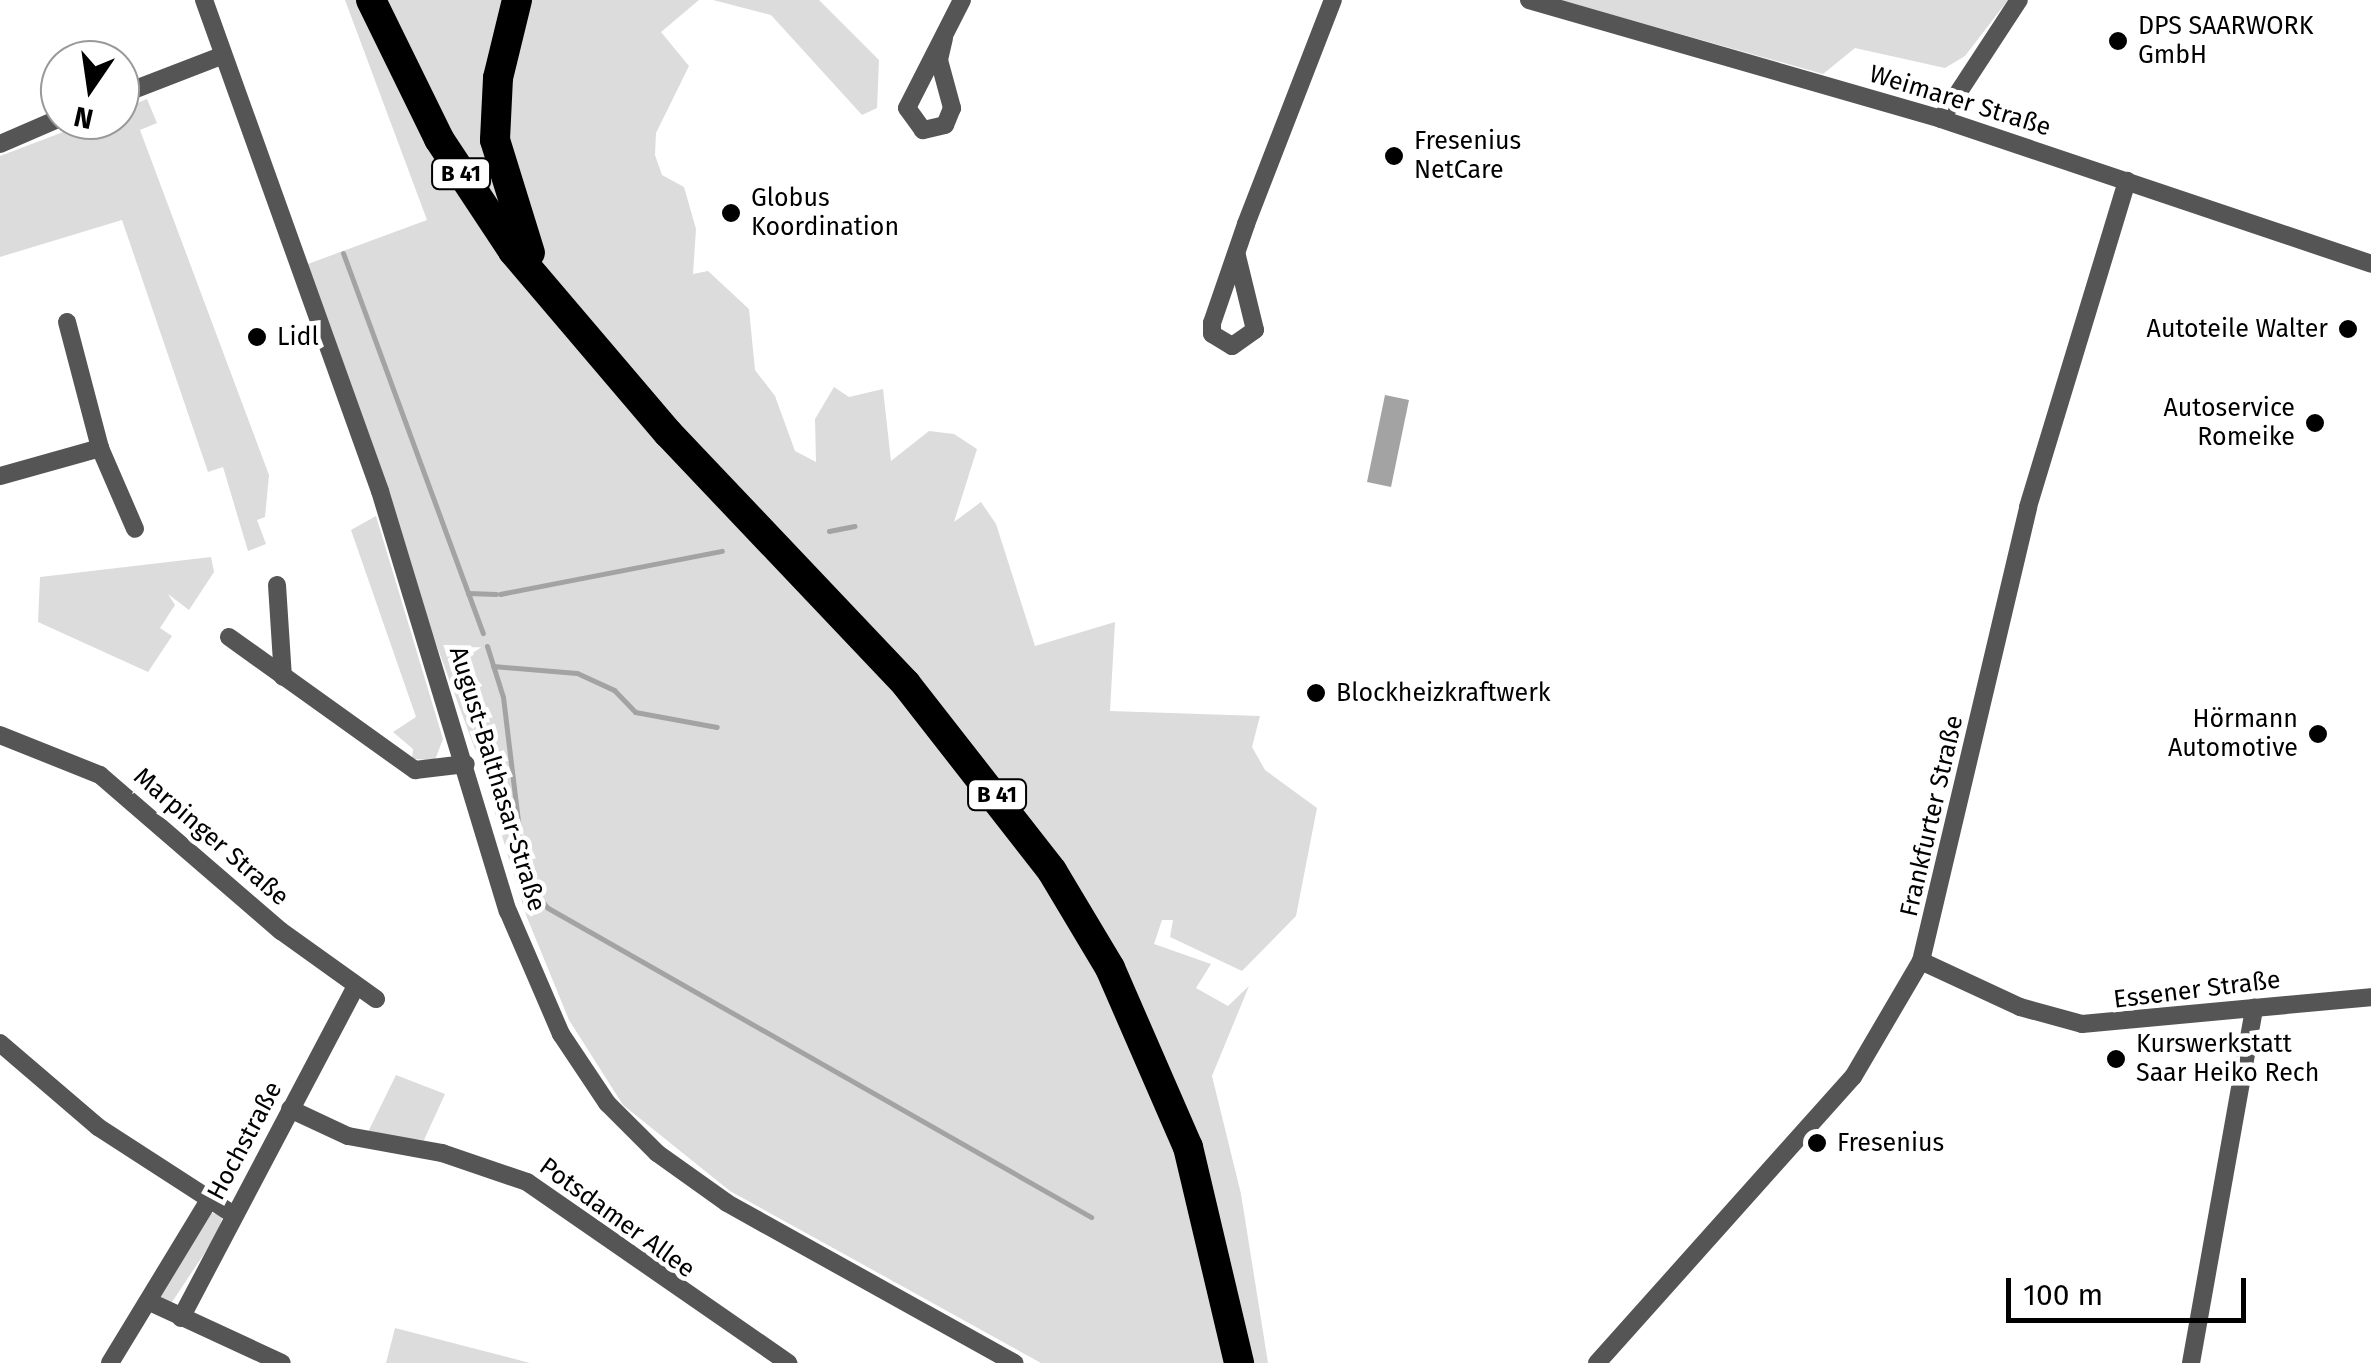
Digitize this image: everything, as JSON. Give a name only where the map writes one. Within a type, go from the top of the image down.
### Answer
[{"type":"highway","name":"B 41","points":[[371,0],[448,153],[578,332],[906,684],[1052,870],[1110,968],[1188,1147],[1239,1363]]},
{"type":"highway","points":[[517,0],[494,112],[500,168],[528,250],[578,332]]},
{"type":"street","name":"August-Balthasar-Straße","points":[[204,0],[380,491],[508,910],[552,1020],[606,1102],[657,1153],[727,1203],[1014,1363]]},
{"type":"street","points":[[944,38],[938,60],[952,108],[945,125],[923,130],[906,108],[962,0]]},
{"type":"street","points":[[1237,256],[1334,0]]},
{"type":"street","name":"Weimarer Straße","points":[[1529,0],[1940,119],[2371,264]]},
{"type":"street","points":[[1940,119],[2018,0]]},
{"type":"street","points":[[140,87],[221,56]]},
{"type":"street","points":[[0,144],[40,127]]},
{"type":"street","name":"Frankfurter Straße","points":[[1597,1363],[1842,1091],[1921,961],[2028,508],[2127,181]]},
{"type":"street","points":[[68,322],[100,448],[135,529]]},
{"type":"street","points":[[0,476],[100,448]]},
{"type":"street","points":[[277,585],[284,677]]},
{"type":"street","points":[[230,637],[415,770],[466,764]]},
{"type":"street","name":"Marpinger Straße","points":[[0,735],[100,774],[355,988],[376,999]]},
{"type":"street","name":"Essener Straße","points":[[1921,961],[2020,1007],[2082,1024],[2371,997]]},
{"type":"street","name":"Hochstraße","points":[[182,1318],[355,988]]},
{"type":"street","points":[[2191,1363],[2254,1008]]},
{"type":"street","points":[[0,1043],[98,1128],[234,1215]]},
{"type":"street","name":"Potsdamer Allee","points":[[290,1109],[348,1136],[442,1152],[527,1182],[788,1363]]},
{"type":"street","name":"Hochstraße","points":[[110,1363],[209,1200]]},
{"type":"street","points":[[150,1302],[282,1363]]},
{"type":"shaded area","points":[[345,0],[699,0],[661,32],[689,66],[656,133],[655,155],[662,175],[684,187],[696,229],[693,274],[708,271],[749,309],[755,370],[775,396],[795,451],[816,462],[815,419],[834,387],[849,397],[883,389],[891,461],[929,431],[954,434],[977,449],[954,522],[981,502],[996,524],[1035,646],[1115,622],[1110,711],[1260,716],[1252,747],[1265,770],[1317,808],[1296,916],[1242,971],[1170,937],[1173,920],[1162,920],[1154,944],[1211,964],[1196,988],[1228,1006],[1249,986],[1212,1076],[1241,1194],[1268,1363],[1041,1363],[730,1191],[623,1105],[569,1020],[526,915],[479,760],[297,268],[427,220]]},
{"type":"shaded area","points":[[713,0],[819,0],[879,60],[877,108],[862,115],[771,15]]},
{"type":"shaded area","points":[[1560,0],[2008,0],[1965,56],[1945,68],[1855,48],[1823,74]]},
{"type":"shaded area","points":[[147,99],[157,123],[140,130],[140,102]]},
{"type":"shaded area","points":[[140,130],[269,475],[265,517],[257,520],[266,544],[248,551],[223,467],[208,472],[122,220],[0,257],[0,156],[42,140],[140,140]]},
{"type":"shaded area","points":[[1385,395],[1409,400],[1391,487],[1367,482]]},
{"type":"shaded area","points":[[376,516],[443,739],[435,760],[412,759],[413,749],[393,732],[416,717],[351,530]]},
{"type":"shaded area","points":[[211,557],[214,572],[189,610],[168,594],[175,605],[160,628],[172,636],[148,672],[38,622],[40,577]]},
{"type":"shaded area","points":[[396,1075],[445,1094],[424,1140],[367,1134]]},
{"type":"shaded area","points":[[212,1213],[223,1216],[216,1236],[170,1305],[160,1296]]},
{"type":"shaded area","points":[[395,1328],[530,1363],[386,1363]]},
{"type":"waterway","points":[[343,253],[483,633]]},
{"type":"waterway","points":[[829,531],[855,526]]},
{"type":"waterway","points":[[500,594],[722,551]]},
{"type":"waterway","points":[[468,593],[496,594]]},
{"type":"waterway","points":[[487,646],[503,697],[525,880],[548,908],[1091,1217]]},
{"type":"waterway","points":[[493,666],[577,673],[614,690],[635,712],[717,727]]},
{"type":"place","name":"DPS SAARWORK GmbH","points":[[2118,41]]},
{"type":"place","name":"Fresenius NetCare","points":[[1394,156]]},
{"type":"place","name":"Globus Koordination","points":[[731,213]]},
{"type":"place","name":"Autoteile Walter","points":[[2348,329]]},
{"type":"place","name":"Lidl","points":[[257,337]]},
{"type":"place","name":"Autoservice Romeike","points":[[2315,423]]},
{"type":"place","name":"Blockheizkraftwerk","points":[[1316,693]]},
{"type":"place","name":"Hörmann Automotive","points":[[2318,734]]},
{"type":"place","name":"Kurswerkstatt Saar Heiko Rech","points":[[2116,1059]]},
{"type":"place","name":"Fresenius","points":[[1817,1143]]}]
